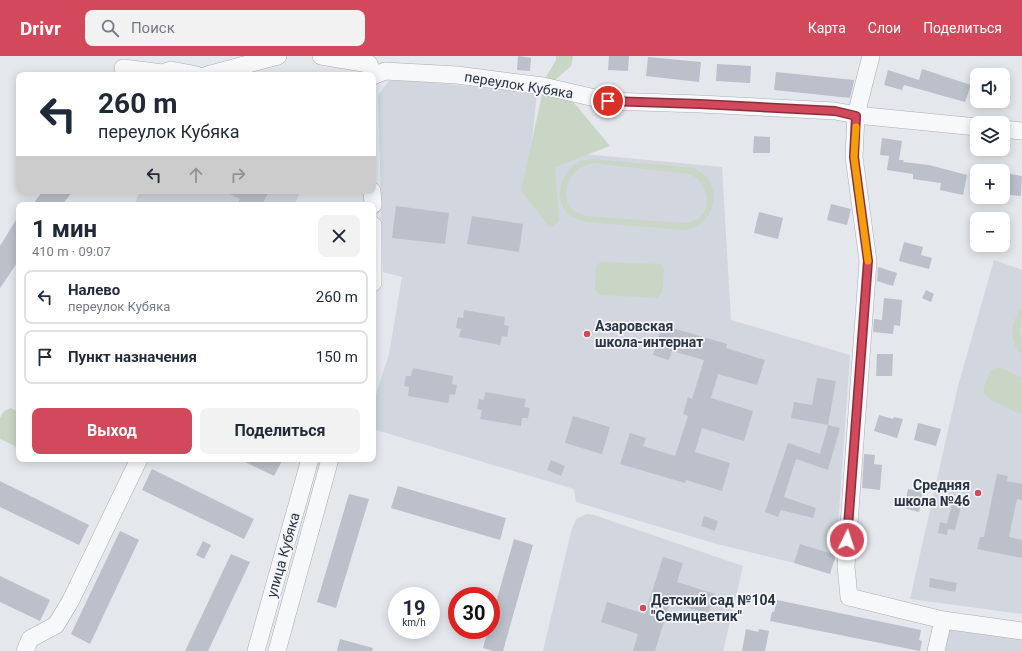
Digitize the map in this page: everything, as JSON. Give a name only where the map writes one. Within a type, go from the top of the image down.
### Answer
[{"type":"street","points":[[218,72],[278,56]]},
{"type":"street","points":[[321,56],[369,64],[372,72]]},
{"type":"street","points":[[871,56],[856,116],[854,157],[868,261],[846,566],[849,597],[943,620],[1022,631]]},
{"type":"street","points":[[123,68],[155,72]]},
{"type":"street","points":[[166,72],[172,70],[182,72]]},
{"type":"street","name":"переулок Кубяка","points":[[376,75],[385,71],[457,75],[543,86],[608,101],[835,111],[856,116],[970,126]]},
{"type":"street","points":[[1010,130],[1022,131]]},
{"type":"street","points":[[24,651],[30,639],[56,626],[71,600],[138,462]]},
{"type":"street","name":"улица Кубяка","points":[[256,651],[309,462]]},
{"type":"street","name":"улица Кубяка","points":[[277,651],[329,462]]},
{"type":"street","points":[[936,651],[943,620]]},
{"type":"shaded area","name":"Азаровская школа-интернат","points":[[406,80],[537,93],[531,149],[722,167],[731,320],[850,355],[836,555],[794,563],[717,544],[576,502],[574,489],[376,430],[376,395],[389,354],[402,277],[383,272],[378,95],[389,81]]},
{"type":"shaded area","points":[[139,194],[300,194],[296,202],[135,202]]},
{"type":"shaded area","name":"Средняя школа №46","points":[[994,260],[1022,270],[1022,614],[910,599],[958,386]]},
{"type":"shaded area","name":"Детский сад №104 \"Семицветик\"","points":[[587,514],[594,515],[743,566],[723,651],[543,651],[571,532],[576,519]]},
{"type":"shaded area","points":[[952,627],[1022,637],[1022,651],[942,651],[946,634]]},
{"type":"green space","points":[[556,56],[573,56],[571,66],[555,80],[610,146],[555,167],[559,221],[550,228],[521,190],[546,77],[556,60]]},
{"type":"green space","points":[[591,159],[694,168],[706,176],[711,184],[713,199],[710,213],[702,223],[689,229],[682,230],[586,222],[574,217],[566,212],[561,203],[560,190],[562,183],[564,177],[573,166],[580,161]],"holes":[[[593,163],[690,174],[696,177],[704,188],[707,201],[704,213],[694,221],[684,223],[586,216],[574,211],[569,206],[567,200],[567,187],[573,174],[578,169]]]},
{"type":"green space","points":[[600,262],[660,264],[664,270],[662,293],[657,298],[600,295],[595,290],[596,267]]},
{"type":"green space","points":[[1022,308],[1022,320],[1019,330],[1022,343],[1022,355],[1014,344],[1012,332],[1015,319]]},
{"type":"green space","points":[[996,368],[1001,368],[1022,378],[1022,415],[991,400],[984,394],[984,387],[990,371]]},
{"type":"green space","points":[[11,408],[16,410],[16,447],[0,439],[0,418],[4,411]]},
{"type":"building","points":[[518,56],[531,58],[530,71],[517,70]]},
{"type":"building","points":[[609,56],[629,56],[628,71],[608,70]]},
{"type":"building","points":[[648,57],[701,62],[699,82],[646,76]]},
{"type":"building","points":[[717,64],[751,66],[750,83],[716,81]]},
{"type":"building","points":[[922,69],[970,85],[970,88],[965,102],[904,85],[902,90],[884,85],[888,70],[919,80]]},
{"type":"building","points":[[776,72],[854,81],[850,98],[774,90]]},
{"type":"building","points":[[754,136],[770,137],[770,153],[753,153]]},
{"type":"building","points":[[882,138],[902,141],[899,160],[904,160],[903,162],[929,165],[967,175],[963,195],[940,190],[941,183],[913,179],[913,174],[887,170],[889,156],[880,155]]},
{"type":"building","points":[[1010,174],[1022,176],[1021,196],[1010,195]]},
{"type":"building","points":[[41,194],[71,194],[64,202],[35,201]]},
{"type":"building","points":[[230,194],[268,194],[264,202],[238,202],[240,199]]},
{"type":"building","points":[[831,204],[851,209],[847,225],[827,220]]},
{"type":"building","points":[[396,206],[449,213],[445,244],[392,238]]},
{"type":"building","points":[[759,212],[783,218],[778,239],[754,233]]},
{"type":"building","points":[[472,216],[523,224],[519,252],[467,244]]},
{"type":"building","points":[[16,220],[16,264],[0,288],[0,246]]},
{"type":"building","points":[[904,242],[923,247],[921,255],[932,258],[929,269],[899,261]]},
{"type":"building","points":[[878,267],[897,273],[893,286],[877,281]]},
{"type":"building","points":[[926,290],[934,294],[931,302],[922,298]]},
{"type":"building","points":[[884,298],[902,300],[900,326],[894,325],[893,334],[873,332],[874,319],[882,320]]},
{"type":"building","points":[[464,310],[505,317],[504,325],[509,326],[507,337],[502,336],[500,345],[459,337],[461,329],[456,328],[458,317],[463,318]]},
{"type":"building","points":[[662,325],[727,344],[726,348],[765,360],[757,385],[718,374],[711,398],[753,411],[744,441],[702,428],[695,452],[730,463],[722,491],[686,480],[685,483],[620,464],[630,433],[646,438],[643,446],[675,456],[688,416],[683,414],[688,397],[692,399],[704,360],[672,351],[669,360],[653,355]]},
{"type":"building","points":[[877,354],[893,354],[892,376],[876,376]]},
{"type":"building","points":[[413,368],[453,376],[452,384],[457,385],[455,395],[450,394],[448,403],[408,396],[409,387],[404,386],[406,376],[411,376]]},
{"type":"building","points":[[817,378],[836,381],[828,425],[791,418],[794,402],[812,405]]},
{"type":"building","points":[[485,392],[526,399],[524,407],[530,408],[528,418],[522,418],[521,426],[480,419],[482,410],[477,409],[479,399],[484,400]]},
{"type":"building","points":[[879,415],[893,419],[894,417],[903,419],[897,438],[874,431]]},
{"type":"building","points":[[573,416],[610,427],[602,454],[565,443]]},
{"type":"building","points":[[918,423],[941,429],[936,446],[914,440]]},
{"type":"building","points":[[828,425],[840,428],[828,470],[796,459],[784,497],[816,508],[813,518],[781,510],[778,517],[765,512],[788,443],[820,454]]},
{"type":"building","points":[[864,454],[875,455],[874,464],[882,465],[880,490],[862,488]]},
{"type":"building","points":[[551,460],[565,466],[561,476],[547,470]]},
{"type":"building","points":[[245,462],[281,462],[274,476]]},
{"type":"building","points":[[152,469],[254,519],[244,539],[142,490]]},
{"type":"building","points":[[997,474],[1008,476],[1007,481],[1022,484],[1022,500],[1017,499],[1009,537],[1022,540],[1022,558],[977,549],[980,537],[984,537]]},
{"type":"building","points":[[0,481],[89,525],[79,545],[0,507]]},
{"type":"building","points":[[398,486],[506,518],[500,540],[391,508]]},
{"type":"building","points":[[908,489],[923,492],[919,512],[904,508]]},
{"type":"building","points":[[349,494],[369,499],[336,608],[317,602]]},
{"type":"building","points":[[952,504],[961,506],[955,530],[948,529],[947,535],[938,533],[940,522],[947,524]]},
{"type":"building","points":[[704,516],[718,521],[715,531],[701,526]]},
{"type":"building","points":[[120,531],[139,540],[90,644],[71,634]]},
{"type":"building","points":[[514,539],[533,545],[503,651],[493,651],[483,648],[486,639],[500,639],[500,588]]},
{"type":"building","points":[[203,541],[211,545],[204,559],[196,555]]},
{"type":"building","points":[[800,544],[836,555],[830,574],[794,563]]},
{"type":"building","points":[[231,554],[250,562],[208,651],[185,651]]},
{"type":"building","points":[[663,557],[683,563],[677,582],[715,594],[708,614],[670,602],[655,651],[633,651],[638,634],[601,622],[607,602],[645,614]]},
{"type":"building","points":[[0,576],[50,600],[40,621],[0,602]]},
{"type":"building","points":[[930,578],[957,583],[955,592],[929,587]]},
{"type":"building","points":[[777,600],[921,630],[919,640],[922,641],[920,651],[770,621]]},
{"type":"building","points":[[746,629],[758,632],[759,629],[769,631],[765,651],[742,651]]},
{"type":"building","points":[[340,639],[373,648],[372,651],[337,651]]},
{"type":"slow traffic","points":[[856,127],[854,157],[868,261]]},
{"type":"place","name":"Азаровская школа-интернат","points":[[587,334]]},
{"type":"place","name":"Средняя школа №46","points":[[978,493]]},
{"type":"place","name":"Детский сад №104 \"Семицветик\"","points":[[643,608]]},
{"type":"route","points":[[608,101],[835,111],[856,116],[854,157],[868,261],[847,540]]}]
